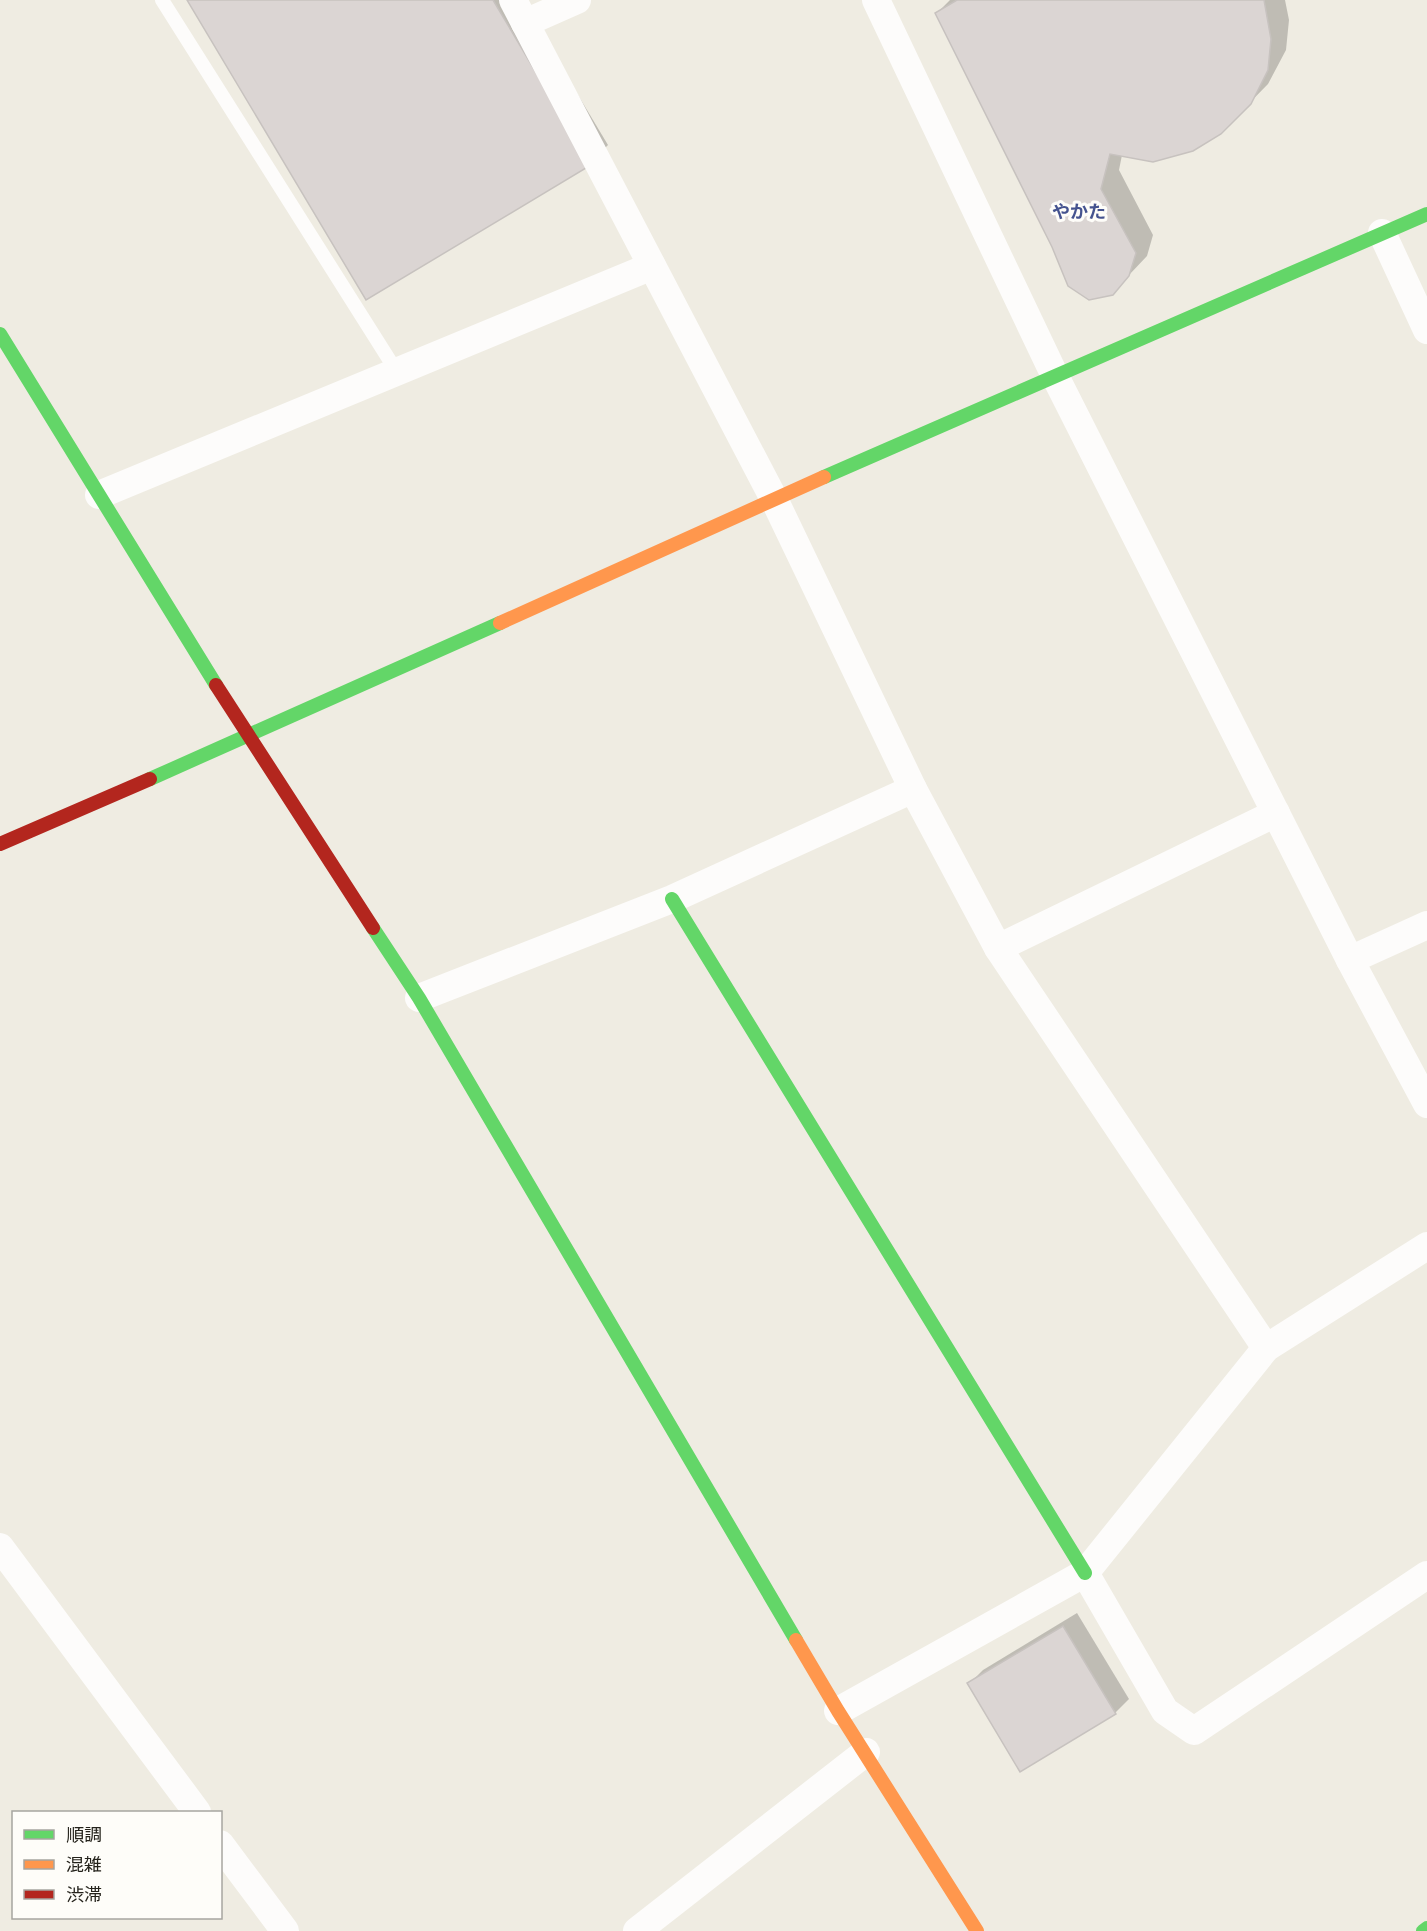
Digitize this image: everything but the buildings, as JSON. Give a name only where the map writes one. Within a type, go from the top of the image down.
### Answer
[{"type":"street","points":[[577,0],[519,12],[774,500],[913,789],[998,948],[1266,1348]]},
{"type":"street","points":[[876,0],[1055,376],[1350,960],[1427,1104]]},
{"type":"street","points":[[0,844],[248,737],[774,500],[1427,214]]},
{"type":"street","points":[[1382,232],[1427,330]]},
{"type":"street","points":[[99,495],[652,266]]},
{"type":"street","points":[[0,334],[248,737],[419,998],[838,1711],[977,1931]]},
{"type":"street","points":[[419,998],[672,899],[913,789]]},
{"type":"street","points":[[998,948],[1276,813]]},
{"type":"street","points":[[672,899],[1085,1573],[1165,1711],[1194,1731],[1427,1575]]},
{"type":"street","points":[[1350,960],[1427,925]]},
{"type":"street","points":[[838,1711],[1085,1573],[1266,1348],[1427,1246]]},
{"type":"street","points":[[0,1547],[196,1811]]},
{"type":"street","points":[[637,1931],[866,1752]]},
{"type":"street","points":[[222,1847],[285,1931]]},
{"type":"street","points":[[1423,1931],[1427,1928]]},
{"type":"lane","points":[[162,0],[397,372]]},
{"type":"traffic: fast","points":[[824,477],[1427,214]]},
{"type":"traffic: fast","points":[[0,334],[216,685]]},
{"type":"traffic: fast","points":[[150,779],[500,623]]},
{"type":"traffic: fast","points":[[672,899],[1085,1573]]},
{"type":"traffic: fast","points":[[373,928],[419,998],[796,1640]]},
{"type":"traffic: fast","points":[[1423,1931],[1427,1928]]},
{"type":"traffic: slow","points":[[500,623],[824,477]]},
{"type":"traffic: slow","points":[[796,1640],[838,1711],[977,1931]]},
{"type":"traffic: jam","points":[[216,685],[373,928]]},
{"type":"traffic: jam","points":[[0,844],[150,779]]},
{"type":"district","name":"やかた","points":[[1079,212]]}]
